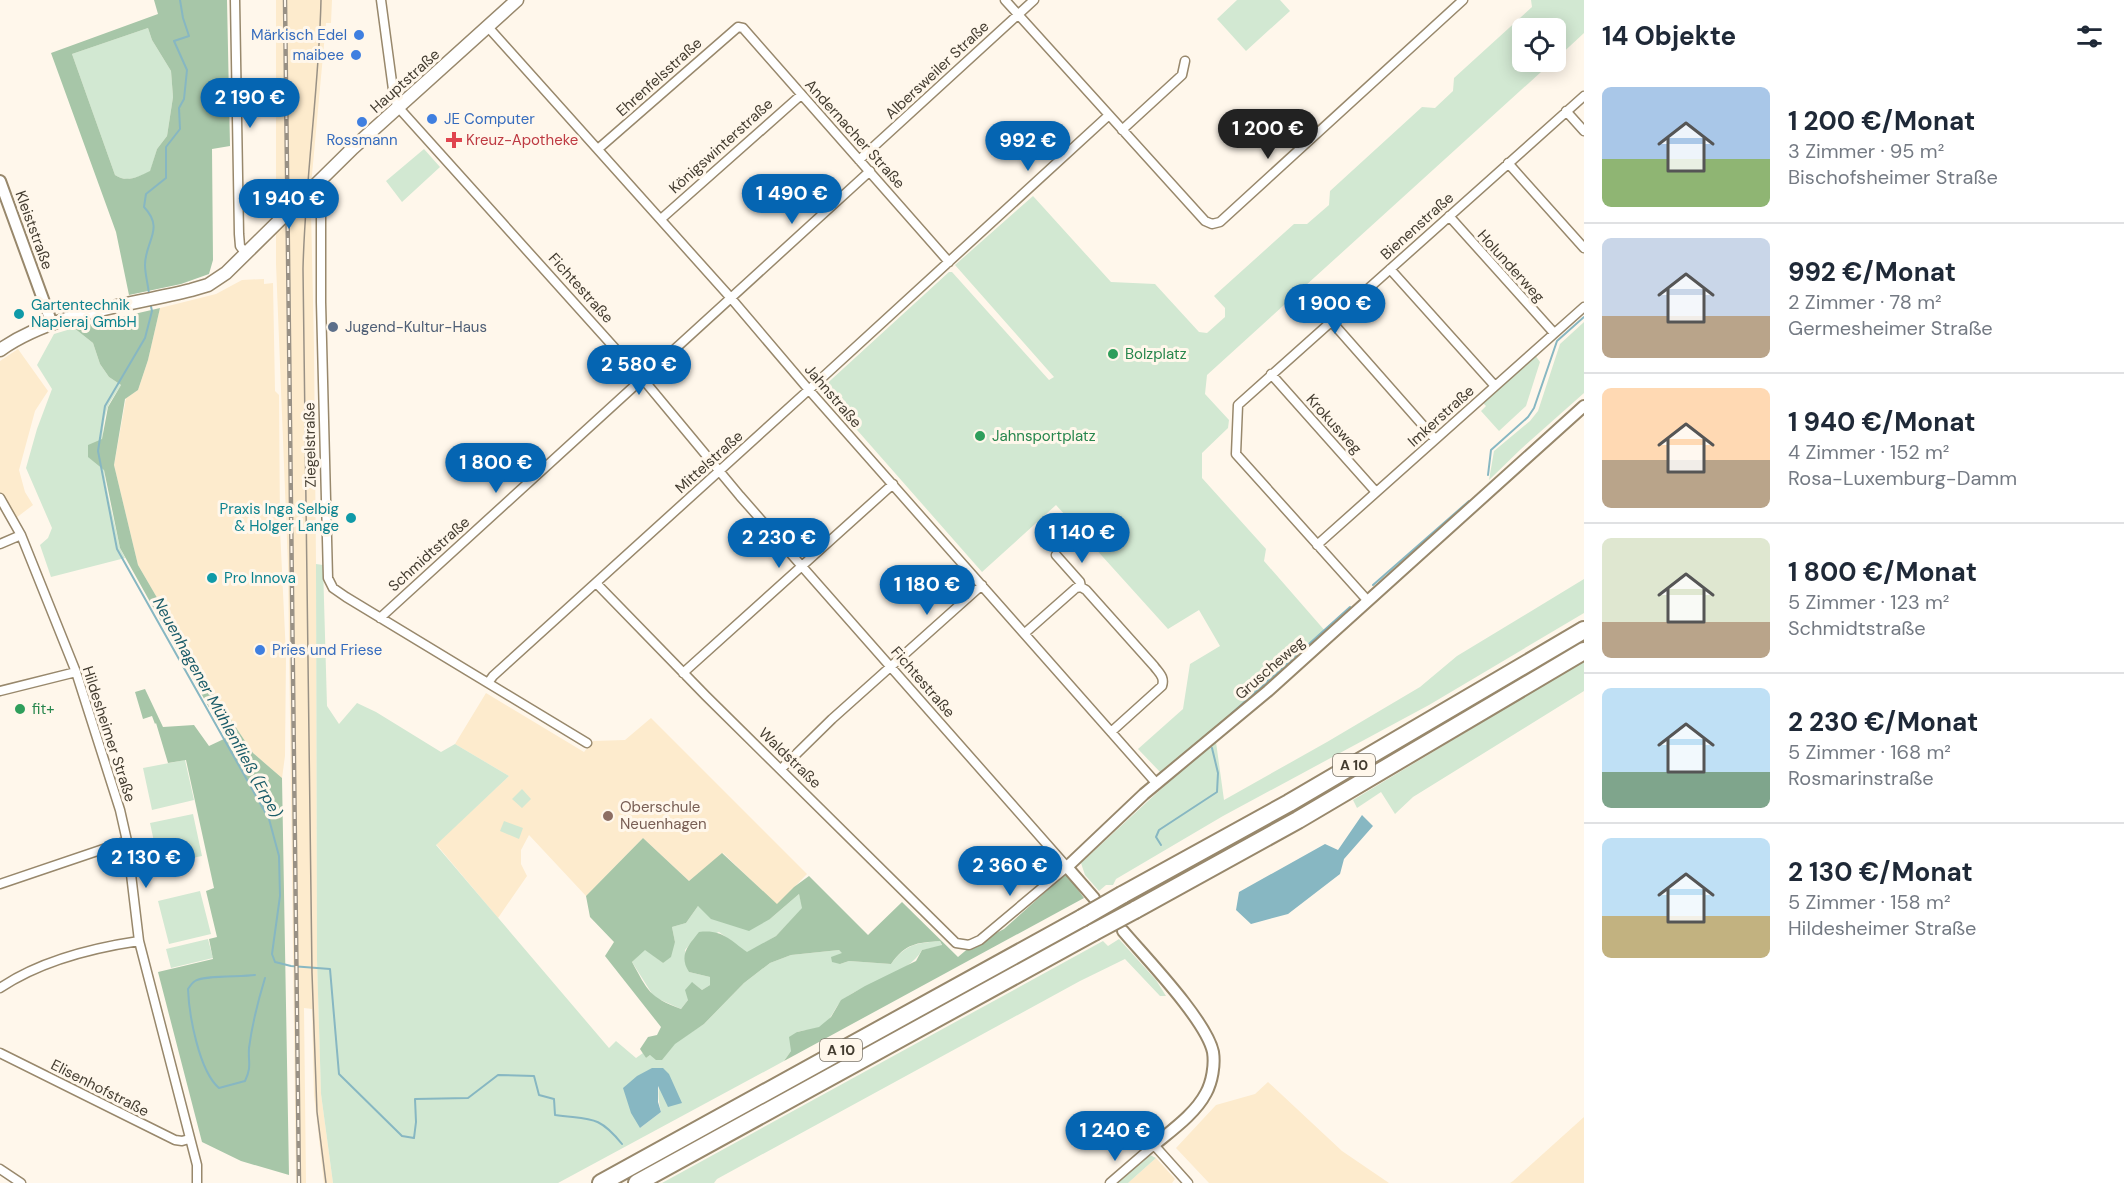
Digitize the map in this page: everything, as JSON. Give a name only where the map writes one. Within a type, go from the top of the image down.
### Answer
[{"type":"highway","name":"A 10","points":[[601,1183],[1289,803],[1584,630]]},
{"type":"highway","name":"A 10","points":[[637,1183],[1298,820],[1584,651]]},
{"type":"main road","name":"Hauptstraße","points":[[0,350],[15,340],[52,324],[208,285],[226,273],[313,186],[517,0]]},
{"type":"street","points":[[236,0],[239,234],[240,246],[246,254]]},
{"type":"street","points":[[381,0],[394,97],[398,107]]},
{"type":"street","points":[[1005,0],[1205,220],[1212,224],[1220,222],[1228,215],[1463,0]]},
{"type":"street","name":"Albersweiler Straße","points":[[859,160],[1034,0]]},
{"type":"street","name":"Jahnstraße","points":[[488,27],[661,219],[1157,783]]},
{"type":"street","name":"Andernacher Straße","points":[[738,27],[742,28],[949,262]]},
{"type":"street","name":"Ehrenfelsstraße","points":[[598,149],[734,28],[738,27]]},
{"type":"street","points":[[1122,130],[1182,75],[1185,62]]},
{"type":"street","name":"Königswinterstraße","points":[[661,219],[801,94]]},
{"type":"street","name":"Bienenstraße","points":[[1368,602],[1236,454],[1238,405],[1584,96]]},
{"type":"street","name":"Fichtestraße","points":[[398,107],[641,379],[1094,898]]},
{"type":"street","points":[[1566,111],[1584,131]]},
{"type":"street","name":"Mittelstraße","points":[[488,683],[1109,115]]},
{"type":"street","points":[[1508,163],[1584,248]]},
{"type":"street","name":"Schmidtstraße","points":[[380,618],[870,171]]},
{"type":"street","name":"Kleiststraße","points":[[0,181],[3,196],[52,324]]},
{"type":"street","name":"Ziegelstraße","points":[[313,186],[321,198],[321,302],[328,578],[333,588],[380,618],[587,743]]},
{"type":"street","name":"Holunderweg","points":[[1449,216],[1554,333]]},
{"type":"street","points":[[1390,269],[1495,386]]},
{"type":"street","name":"Imkerstraße","points":[[1317,545],[1584,307]]},
{"type":"street","points":[[1330,321],[1435,439]]},
{"type":"street","name":"Krokusweg","points":[[1271,374],[1376,492]]},
{"type":"street","name":"Gruscheweg","points":[[969,945],[980,940],[1067,867],[1157,783],[1182,765],[1268,691],[1584,406]]},
{"type":"street","points":[[683,673],[893,484]]},
{"type":"street","name":"Hildesheimer Straße","points":[[0,498],[21,535],[76,672],[103,754],[127,841],[139,941],[197,1165],[197,1183]]},
{"type":"street","points":[[0,544],[21,535]]},
{"type":"street","points":[[1056,555],[1080,582],[1081,587],[1154,666],[1164,681],[1162,686],[1111,732]]},
{"type":"street","name":"Waldstraße","points":[[596,583],[683,673],[866,852],[948,936],[961,945],[969,945]]},
{"type":"street","points":[[781,769],[982,585]]},
{"type":"street","points":[[1025,633],[1076,588],[1081,587]]},
{"type":"street","points":[[0,691],[76,672]]},
{"type":"street","points":[[0,884],[127,841]]},
{"type":"street","points":[[1110,1183],[1192,1110],[1207,1092],[1212,1073],[1213,1052],[1201,1027],[1162,976],[1122,931]]},
{"type":"street","points":[[0,988],[40,968],[77,954],[103,946],[139,941]]},
{"type":"street","name":"Elisenhofstraße","points":[[0,1053],[175,1140],[189,1140]]},
{"type":"street","points":[[1154,1145],[1188,1183]]},
{"type":"street","points":[[0,1169],[21,1183]]},
{"type":"shaded area","points":[[276,0],[332,0],[331,23],[326,23],[309,207],[311,209],[314,348],[317,960],[321,1094],[333,1183],[324,1183],[314,1095],[312,1009],[304,1008],[306,1183],[296,1183],[288,565],[276,264]]},
{"type":"shaded area","points":[[264,279],[264,284],[273,283],[275,391],[279,395],[280,529],[286,655],[285,756],[282,778],[253,753],[209,687],[138,565],[114,465],[126,398],[138,390],[148,360],[160,308],[216,294],[242,280]]},
{"type":"shaded area","points":[[18,349],[48,391],[35,411],[19,470],[25,492],[33,505],[16,518],[0,492],[0,361]]},
{"type":"shaded area","name":"Oberschule Neuenhagen","points":[[486,693],[584,752],[593,741],[625,740],[651,718],[807,874],[777,905],[723,853],[689,881],[643,838],[586,896],[529,835],[521,850],[521,864],[527,876],[498,918],[436,844],[509,776],[455,744]]},
{"type":"shaded area","points":[[1268,1082],[1342,1151],[1389,1183],[1209,1183],[1176,1148],[1216,1105],[1255,1094]]},
{"type":"shaded area","points":[[1584,1117],[1584,1183],[1510,1183],[1513,1181]]},
{"type":"shaded area","points":[[1156,1158],[1175,1179],[1172,1183],[1128,1183]]},
{"type":"green space","points":[[154,0],[227,0],[230,146],[212,149],[213,260],[209,274],[181,284],[129,295],[116,232],[51,53],[158,14]],"holes":[[[148,28],[152,40],[171,71],[173,97],[167,136],[157,149],[150,171],[124,179],[115,175],[72,54]]]},
{"type":"green space","points":[[1237,0],[1280,0],[1290,11],[1246,51],[1217,19]]},
{"type":"green space","points":[[1531,0],[1584,0],[1584,33],[1566,50],[1566,18],[1520,18],[1532,7]]},
{"type":"green space","points":[[1512,25],[1512,72],[1541,72],[1207,375],[1205,394],[1229,420],[1228,428],[1202,453],[1202,478],[1266,549],[1264,561],[1326,632],[1165,773],[1160,772],[1138,749],[1183,709],[1190,664],[1220,646],[1199,610],[1168,629],[1056,505],[982,572],[821,389],[949,272],[952,272],[1049,380],[1054,377],[955,265],[1033,196],[1111,282],[1155,284],[1199,332],[1207,333],[1225,317],[1225,308],[1214,296],[1294,224],[1307,224],[1329,205],[1330,191],[1422,107],[1435,108],[1453,91],[1454,78]]},
{"type":"green space","points":[[148,28],[152,40],[171,71],[173,97],[167,136],[157,149],[150,172],[124,179],[115,175],[72,54]]},
{"type":"green space","points":[[424,149],[440,167],[402,202],[386,181]]},
{"type":"green space","points":[[160,308],[148,360],[138,390],[125,399],[114,465],[138,565],[209,687],[253,753],[282,778],[289,1175],[241,1161],[202,1142],[158,972],[213,959],[209,939],[217,937],[206,891],[214,888],[186,760],[168,763],[156,723],[152,716],[143,719],[135,692],[145,689],[163,727],[194,725],[209,746],[226,738],[120,548],[104,470],[88,457],[88,445],[102,439],[108,407],[121,385],[109,377],[100,364],[93,343],[74,328]]},
{"type":"green space","points":[[1584,322],[1584,393],[1489,480],[1494,451],[1530,421],[1538,411],[1560,344]]},
{"type":"green space","points":[[74,328],[93,343],[100,364],[109,377],[121,385],[107,409],[102,444],[105,479],[120,548],[125,558],[51,577],[40,545],[48,538],[52,528],[26,468],[52,389],[37,365],[54,334]]},
{"type":"green space","points":[[1535,355],[1540,362],[1526,406],[1499,431],[1481,411],[1486,406],[1482,402]]},
{"type":"green space","points":[[316,564],[323,565],[327,706],[339,724],[357,703],[441,752],[455,744],[509,776],[436,845],[609,1048],[616,1041],[636,1058],[643,1053],[646,1058],[650,1055],[662,1059],[675,1043],[704,1024],[744,983],[770,963],[791,955],[839,950],[843,953],[840,964],[849,961],[891,964],[902,952],[912,946],[940,941],[942,946],[922,950],[907,966],[853,993],[841,1002],[820,1027],[797,1032],[791,1051],[784,1061],[558,1183],[333,1183],[321,1094],[317,960]],"holes":[[[663,1068],[659,1085],[661,1112],[640,1128]]]},
{"type":"green space","points":[[1584,579],[1584,613],[1429,705],[1223,816],[1116,879],[1113,885],[1106,885],[1099,891],[1085,875],[1081,863],[1213,741],[1216,742],[1224,800],[1420,687],[1457,656]]},
{"type":"green space","points":[[1584,661],[1584,691],[1413,797],[1395,814],[1381,792],[1357,808],[1353,800]]},
{"type":"green space","points":[[185,760],[194,800],[152,810],[143,768]]},
{"type":"green space","points":[[522,789],[531,799],[522,808],[512,799]]},
{"type":"green space","points":[[193,814],[202,856],[159,865],[150,823]]},
{"type":"green space","points":[[504,821],[523,828],[519,839],[500,831]]},
{"type":"green space","points":[[643,838],[689,881],[722,853],[777,904],[809,876],[868,935],[902,902],[958,957],[971,946],[1004,929],[1062,877],[1067,875],[1084,898],[784,1061],[791,1051],[789,1037],[797,1032],[819,1027],[831,1017],[841,1000],[916,961],[922,950],[942,945],[940,941],[912,945],[896,957],[891,964],[832,962],[831,957],[842,953],[839,950],[791,955],[770,963],[744,983],[704,1024],[675,1044],[662,1060],[656,1060],[650,1055],[646,1058],[640,1049],[648,1037],[657,1035],[661,1027],[605,956],[614,942],[590,917],[586,896]],"holes":[[[799,894],[802,908],[776,936],[747,952],[720,934],[699,932],[686,951],[686,966],[689,972],[710,977],[710,985],[702,990],[692,982],[685,990],[688,1000],[681,1009],[662,1001],[650,992],[632,962],[645,950],[663,963],[671,957],[675,942],[672,927],[686,923],[698,906],[711,919],[749,931],[770,919]]]},
{"type":"green space","points":[[200,891],[211,934],[169,944],[158,901]]},
{"type":"green space","points":[[799,894],[803,908],[776,936],[747,953],[719,932],[690,944],[685,950],[689,972],[710,977],[710,985],[702,990],[693,983],[688,1000],[681,1009],[654,997],[632,962],[645,949],[663,963],[675,942],[672,927],[686,923],[698,906],[770,919]]},
{"type":"green space","points":[[208,939],[213,958],[171,968],[166,949]]},
{"type":"green space","points":[[1119,939],[1156,980],[1166,996],[1160,996],[1125,959],[1080,981],[717,1179],[714,1183],[662,1183],[1103,941],[1108,946]]},
{"type":"green space","points":[[1148,1154],[1156,1158],[1128,1183],[1115,1183]]},
{"type":"water","points":[[1362,815],[1373,826],[1344,859],[1340,874],[1288,914],[1251,924],[1236,910],[1239,892],[1325,844],[1338,850]]},
{"type":"water","points":[[652,1068],[663,1068],[669,1074],[682,1103],[668,1107],[658,1086],[658,1102],[661,1112],[640,1128],[631,1113],[623,1088],[637,1076]]},
{"type":"waterway","name":"Neuenhagener Mühlenfließ (Erpe)","points":[[149,294],[145,265],[154,229],[150,215],[144,207],[146,194],[166,178],[166,147],[180,129],[179,108],[184,99],[187,70],[174,41],[189,36],[180,0]]},
{"type":"waterway","name":"Neuenhagener Mühlenfließ (Erpe)","points":[[150,302],[152,311],[145,338],[105,406],[98,451],[117,549],[269,819],[279,856],[280,896],[272,954],[275,962],[291,966],[330,969],[339,1074],[402,1136],[414,1138],[415,1099],[468,1098],[498,1075],[534,1076],[539,1095],[554,1099],[555,1115],[593,1120],[614,1134],[622,1144]]},
{"type":"waterway","points":[[1488,475],[1491,450],[1528,417],[1534,408],[1557,341],[1584,317]]},
{"type":"waterway","points":[[1373,585],[1469,501]]},
{"type":"waterway","points":[[1220,724],[1350,607]]},
{"type":"waterway","points":[[1161,845],[1156,837],[1159,830],[1217,792],[1218,773],[1212,748]]},
{"type":"waterway","points":[[255,975],[199,979],[188,989],[196,1042],[206,1069],[219,1088],[245,1081],[249,1068],[252,1031],[265,978]]},
{"type":"tram line","points":[[321,0],[303,269],[312,973],[317,1112],[326,1183]]},
{"type":"railway","points":[[285,0],[299,1183]]},
{"type":"place","name":"Märkisch Edel","points":[[359,35]]},
{"type":"place","name":"maibee","points":[[356,55]]},
{"type":"place","name":"JE Computer","points":[[432,119]]},
{"type":"place","name":"Rossmann","points":[[362,122]]},
{"type":"place","name":"Kreuz-Apotheke","points":[[454,140]]},
{"type":"place","name":"Gartentechnik Napieraj GmbH","points":[[19,314]]},
{"type":"place","name":"Jugend-Kultur-Haus","points":[[333,327]]},
{"type":"place","name":"Bolzplatz","points":[[1113,354]]},
{"type":"place","name":"Jahnsportplatz","points":[[980,436]]},
{"type":"place","name":"Praxis Inga Selbig & Holger Lange","points":[[351,518]]},
{"type":"place","name":"Pro Innova","points":[[212,578]]},
{"type":"place","name":"Pries und Friese","points":[[260,650]]},
{"type":"place","name":"fit+","points":[[20,709]]},
{"type":"place","name":"Oberschule Neuenhagen","points":[[608,816]]}]
